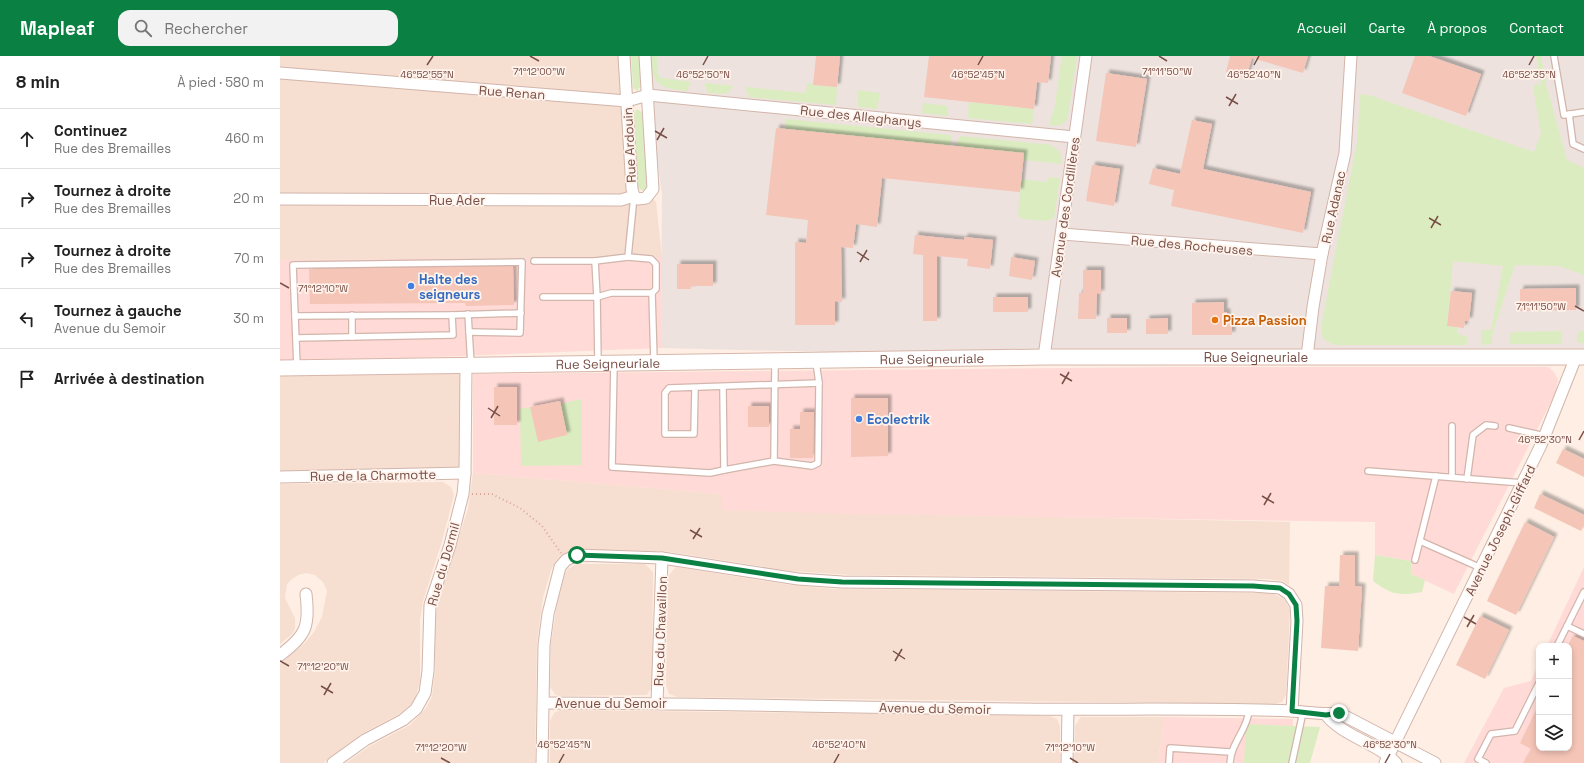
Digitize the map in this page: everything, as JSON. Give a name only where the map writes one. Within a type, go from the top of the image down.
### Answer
[{"type":"street","name":"Rue Ardouin","points":[[624,56],[632,189],[634,196],[638,199],[646,198],[653,189],[645,56]]},
{"type":"street","name":"Avenue des Cordillères","points":[[1044,357],[1086,56]]},
{"type":"street","name":"Rue Adanac","points":[[1307,357],[1313,307],[1322,254],[1345,153],[1351,56]]},
{"type":"street","name":"Rue Renan","points":[[280,73],[627,100],[648,95]]},
{"type":"street","name":"Rue des Alleghanys","points":[[648,95],[1074,137]]},
{"type":"street","name":"Rue Ader","points":[[280,199],[621,200],[634,196]]},
{"type":"street","name":"Rue des Rocheuses","points":[[1062,234],[1322,254]]},
{"type":"street","name":"Rue Seigneuriale","points":[[280,368],[1044,357],[1580,357]]},
{"type":"street","name":"Avenue Joseph-Giffard","points":[[1390,760],[1396,742],[1523,483],[1580,357]]},
{"type":"street","name":"Rue du Dormil","points":[[333,763],[365,740],[403,720],[416,709],[425,693],[428,671],[430,605],[450,545],[463,494],[468,365]]},
{"type":"street","name":"Rue de la Charmotte","points":[[280,477],[465,473]]},
{"type":"street","points":[[542,763],[544,645],[548,614],[556,577],[560,566],[566,560],[577,555],[662,558],[798,579],[842,582],[1253,586],[1280,588],[1289,594],[1296,605],[1297,621],[1292,711]]},
{"type":"street","name":"Rue du Chavaillon","points":[[657,703],[662,558]]},
{"type":"street","points":[[280,655],[299,639],[305,628],[309,616],[306,594]]},
{"type":"street","name":"Avenue du Semoir","points":[[544,703],[657,703],[1068,710],[1292,711],[1326,715],[1339,713],[1435,763]]},
{"type":"street","points":[[1067,763],[1068,710]]},
{"type":"street","points":[[1326,715],[1334,724],[1390,760]]},
{"type":"lane","points":[[1554,56],[1564,115],[1584,112]]},
{"type":"lane","points":[[1568,114],[1573,144],[1584,149]]},
{"type":"lane","points":[[628,257],[634,196]]},
{"type":"lane","points":[[534,261],[595,261],[628,257],[652,258],[656,264],[656,289],[652,293],[654,362]]},
{"type":"lane","points":[[595,261],[598,363]]},
{"type":"lane","points":[[297,367],[294,265],[522,262],[520,333],[469,332]]},
{"type":"lane","points":[[543,297],[597,297],[611,293],[652,293]]},
{"type":"lane","points":[[295,316],[521,313]]},
{"type":"lane","points":[[468,314],[468,365]]},
{"type":"lane","points":[[352,315],[352,337]]},
{"type":"lane","points":[[296,338],[453,335],[452,315]]},
{"type":"lane","points":[[614,363],[612,467],[710,473],[774,462],[812,466],[818,463],[819,383],[816,360]]},
{"type":"lane","points":[[774,462],[775,361]]},
{"type":"lane","points":[[695,388],[694,434],[664,434],[665,393],[669,388],[695,388],[723,388],[775,384],[819,383]]},
{"type":"lane","points":[[723,388],[724,470]]},
{"type":"lane","points":[[1467,478],[1473,435],[1486,425],[1494,426]]},
{"type":"lane","points":[[1452,426],[1452,477]]},
{"type":"lane","points":[[1509,428],[1545,436]]},
{"type":"lane","points":[[1368,471],[1523,483]]},
{"type":"lane","points":[[1415,560],[1436,476]]},
{"type":"lane","points":[[1420,541],[1482,568]]},
{"type":"lane","points":[[1558,643],[1584,592]]},
{"type":"lane","points":[[1567,626],[1584,634]]},
{"type":"lane","points":[[1486,763],[1478,759],[1491,734],[1515,731],[1536,689]]},
{"type":"lane","points":[[1230,763],[1230,752],[1248,720],[1249,711]]},
{"type":"lane","points":[[1292,763],[1303,712]]},
{"type":"lane","points":[[1169,763],[1170,748],[1230,752]]},
{"type":"path","points":[[463,494],[492,494],[520,508],[542,526],[566,560]]},
{"type":"shaded area","points":[[280,56],[624,56],[634,196],[650,195],[656,202],[662,257],[280,260]]},
{"type":"shaded area","points":[[645,56],[1584,56],[1584,357],[1044,357],[661,348],[662,194],[648,95]]},
{"type":"shaded area","points":[[662,257],[661,348],[280,363],[280,260]]},
{"type":"shaded area","points":[[466,365],[465,473],[280,477],[280,368]]},
{"type":"shaded area","points":[[1176,367],[1548,367],[1554,372],[1558,380],[1556,392],[1454,594],[1411,574],[1411,561],[1375,555],[1375,522],[847,514],[722,510],[722,494],[473,473],[473,374]]},
{"type":"shaded area","points":[[473,473],[722,494],[722,510],[1290,522],[1289,585],[1283,581],[1268,579],[853,575],[791,571],[664,551],[572,550],[556,561],[551,570],[543,597],[537,642],[535,763],[346,763],[370,746],[410,725],[426,708],[432,697],[435,671],[435,621],[438,601],[468,509]]},
{"type":"shaded area","points":[[443,482],[451,487],[454,495],[442,541],[423,601],[420,620],[420,681],[415,700],[403,712],[367,731],[323,763],[280,763],[280,664],[305,643],[314,632],[322,617],[327,591],[323,582],[315,575],[306,573],[298,575],[287,584],[285,598],[295,618],[295,629],[292,634],[280,644],[280,484]]},
{"type":"shaded area","points":[[577,564],[645,564],[653,572],[652,687],[647,695],[560,696],[556,695],[550,687],[551,644],[557,604],[565,573],[568,569]]},
{"type":"shaded area","points":[[676,567],[790,585],[834,589],[1272,593],[1285,600],[1290,610],[1286,695],[1282,702],[1275,704],[678,697],[669,694],[666,685],[668,576]]},
{"type":"shaded area","points":[[1584,567],[1584,763],[1464,763],[1504,688],[1531,681],[1536,670],[1536,751],[1572,751],[1572,643],[1548,643]]},
{"type":"shaded area","points":[[560,710],[1050,716],[1057,719],[1060,726],[1060,763],[550,763],[550,721],[554,713]]},
{"type":"shaded area","points":[[1081,717],[1164,717],[1158,763],[1074,763],[1075,726]]},
{"type":"shaded area","points":[[1164,717],[1293,719],[1292,763],[1158,763]]},
{"type":"green space","points":[[631,56],[639,56],[641,86],[637,91],[633,88]]},
{"type":"green space","points":[[650,56],[657,56],[658,74],[661,78],[691,82],[687,91],[670,88],[659,83],[655,79],[653,73]]},
{"type":"green space","points":[[1062,56],[1077,56],[1068,116],[1067,120],[1061,125],[1050,126],[1051,116],[1054,111]]},
{"type":"green space","points":[[1536,56],[1541,56],[1546,84],[1567,160],[1584,168],[1584,275],[1559,266],[1515,265],[1493,332],[1491,344],[1481,345],[1481,330],[1491,330],[1503,266],[1453,261],[1447,326],[1457,327],[1457,333],[1467,337],[1467,345],[1334,345],[1323,339],[1321,327],[1357,142],[1361,94],[1369,95],[1534,152],[1541,133],[1533,88],[1536,84],[1541,85]]},
{"type":"green space","points":[[809,82],[813,85],[837,87],[836,105],[749,97],[745,87],[806,93],[807,84]]},
{"type":"green space","points":[[704,83],[734,86],[726,94],[708,93]]},
{"type":"green space","points":[[858,90],[880,93],[877,109],[858,107]]},
{"type":"green space","points":[[969,102],[1034,109],[1032,124],[968,118]]},
{"type":"green space","points":[[923,103],[947,106],[948,116],[922,113]]},
{"type":"green space","points":[[637,109],[643,113],[647,187],[644,191],[639,189],[638,185],[634,113]]},
{"type":"green space","points":[[786,119],[950,135],[952,138],[951,146],[785,129]]},
{"type":"green space","points":[[961,136],[1051,145],[1060,152],[1062,164],[1023,160],[1024,154],[957,147],[958,139]]},
{"type":"green space","points":[[1050,177],[1060,178],[1054,218],[1047,221],[1022,219],[1018,215],[1021,179],[1046,182]]},
{"type":"green space","points":[[1561,331],[1562,344],[1509,344],[1511,332]]},
{"type":"green space","points":[[1580,331],[1584,331],[1584,343],[1578,343],[1577,334]]},
{"type":"green space","points":[[581,399],[582,465],[521,466],[520,409],[530,407],[538,441],[567,435],[560,404]]},
{"type":"green space","points":[[1375,555],[1411,561],[1411,574],[1425,580],[1422,592],[1401,594],[1391,592],[1373,581]]},
{"type":"green space","points":[[1246,724],[1320,727],[1310,763],[1244,763]]},
{"type":"building","points":[[816,56],[840,56],[837,87],[813,85]]},
{"type":"building","points":[[929,56],[1051,56],[1048,83],[1037,82],[1034,109],[924,97]]},
{"type":"building","points":[[1230,56],[1308,56],[1303,73],[1252,58],[1246,78],[1226,72]]},
{"type":"building","points":[[1415,56],[1429,56],[1481,74],[1466,116],[1402,93]]},
{"type":"building","points":[[1106,73],[1147,79],[1136,147],[1096,141]]},
{"type":"building","points":[[1192,120],[1212,124],[1203,169],[1311,192],[1303,233],[1171,206],[1174,190],[1149,184],[1153,168],[1180,174]]},
{"type":"building","points":[[776,128],[1024,153],[1020,192],[882,178],[877,227],[856,224],[853,248],[841,247],[842,302],[835,301],[835,325],[795,325],[795,242],[806,243],[808,220],[766,215]]},
{"type":"building","points":[[1092,165],[1120,169],[1114,206],[1086,201]]},
{"type":"building","points":[[915,235],[964,240],[964,237],[993,240],[990,269],[967,266],[968,259],[937,256],[937,321],[923,321],[923,255],[913,254]]},
{"type":"building","points":[[1011,257],[1035,261],[1032,280],[1009,276]]},
{"type":"building","points":[[677,264],[713,264],[713,286],[691,286],[691,289],[677,289]]},
{"type":"building","name":"Halte des seigneurs","points":[[513,266],[514,305],[466,306],[465,303],[310,304],[309,269]]},
{"type":"building","points":[[1083,270],[1101,270],[1101,294],[1097,293],[1096,319],[1078,319],[1079,293],[1083,293]]},
{"type":"building","points":[[1576,288],[1576,310],[1520,311],[1520,289]]},
{"type":"building","points":[[1451,291],[1472,293],[1469,321],[1465,321],[1464,328],[1447,326]]},
{"type":"building","points":[[993,297],[1028,297],[1028,312],[993,312]]},
{"type":"building","points":[[1224,302],[1224,312],[1227,312],[1227,323],[1232,323],[1232,335],[1192,335],[1192,303]]},
{"type":"building","points":[[1107,318],[1127,318],[1127,333],[1107,333]]},
{"type":"building","points":[[1168,318],[1168,334],[1146,334],[1146,319]]},
{"type":"building","points":[[494,387],[517,387],[517,425],[494,425]]},
{"type":"building","points":[[851,398],[888,398],[888,456],[851,457]]},
{"type":"building","points":[[560,401],[567,435],[538,442],[530,407]]},
{"type":"building","points":[[748,406],[769,406],[769,427],[748,427]]},
{"type":"building","points":[[800,412],[814,412],[813,458],[790,458],[790,429],[800,429]]},
{"type":"building","points":[[1563,449],[1584,459],[1584,477],[1556,463]]},
{"type":"building","points":[[1540,494],[1584,515],[1584,525],[1581,531],[1534,508]]},
{"type":"building","points":[[1525,522],[1554,537],[1516,615],[1487,601]]},
{"type":"building","points":[[1340,555],[1355,555],[1355,586],[1362,587],[1358,651],[1321,648],[1325,586],[1339,586]]},
{"type":"building","points":[[1480,616],[1509,630],[1485,679],[1456,665]]},
{"type":"building","points":[[1573,636],[1584,641],[1584,763],[1523,763],[1531,749],[1520,743],[1536,710],[1536,751],[1572,751],[1572,643],[1569,643]]},
{"type":"place","name":"Halte des seigneurs","points":[[411,286]]},
{"type":"place","name":"Pizza Passion","points":[[1215,320]]},
{"type":"place","name":"Ecolectrik","points":[[859,419]]},
{"type":"route","points":[[577,555],[662,558],[798,579],[842,582],[1267,586],[1280,588],[1289,594],[1296,605],[1297,621],[1292,711],[1326,715],[1339,713]]}]
